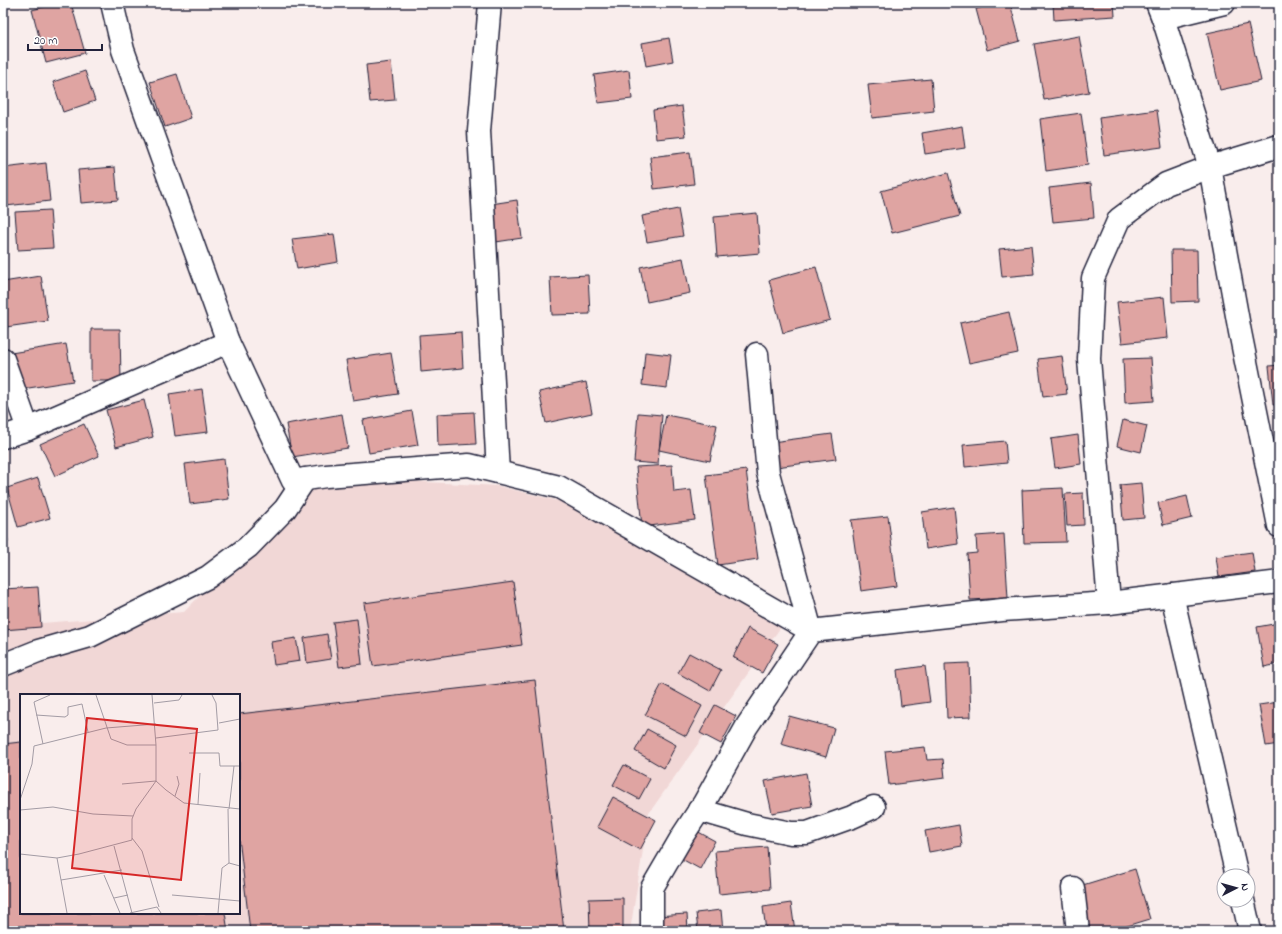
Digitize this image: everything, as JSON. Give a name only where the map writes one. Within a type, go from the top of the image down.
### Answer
[{"type":"street","points":[[112,3],[123,50],[228,342],[293,481],[326,476],[469,465],[559,487],[811,631],[1002,610],[1109,603],[1279,582]]},
{"type":"street","points":[[490,3],[479,131],[498,472]]},
{"type":"street","points":[[1224,3],[1160,10],[1210,167],[1240,332],[1279,526]]},
{"type":"street","points":[[1109,603],[1088,359],[1093,278],[1119,219],[1166,184],[1210,167],[1279,146]]},
{"type":"street","points":[[3,437],[28,428],[228,342]]},
{"type":"street","points":[[652,931],[652,888],[747,726],[811,631],[768,473],[758,354]]},
{"type":"street","points":[[3,359],[28,428]]},
{"type":"street","points":[[3,665],[38,651],[90,636],[208,577],[248,547],[285,509],[305,479]]},
{"type":"street","points":[[1172,595],[1235,868]]},
{"type":"street","points":[[699,810],[747,824],[791,833],[807,833],[852,817],[874,807]]},
{"type":"street","points":[[1072,888],[1078,931]]},
{"type":"street","points":[[1245,908],[1250,931]]},
{"type":"shaded area","points":[[317,476],[498,486],[575,505],[783,624],[649,813],[630,931],[3,931],[3,626],[184,612]]},
{"type":"building","points":[[58,3],[71,3],[85,53],[46,63],[32,10]]},
{"type":"building","points":[[1000,3],[1010,3],[1020,41],[987,50],[976,9]]},
{"type":"building","points":[[1053,3],[1114,3],[1115,16],[1054,20]]},
{"type":"building","points":[[1248,24],[1261,81],[1220,90],[1207,33]]},
{"type":"building","points":[[1079,36],[1089,92],[1044,100],[1034,44]]},
{"type":"building","points":[[669,38],[673,61],[646,66],[642,43]]},
{"type":"building","points":[[391,62],[395,100],[370,102],[366,65]]},
{"type":"building","points":[[629,70],[632,99],[598,103],[594,75]]},
{"type":"building","points":[[85,71],[95,101],[63,112],[53,82]]},
{"type":"building","points":[[177,74],[191,118],[165,127],[150,82]]},
{"type":"building","points":[[931,79],[934,111],[872,118],[868,85]]},
{"type":"building","points":[[682,106],[686,136],[656,139],[653,110]]},
{"type":"building","points":[[1157,110],[1162,147],[1104,155],[1099,118]]},
{"type":"building","points":[[1081,113],[1088,165],[1046,171],[1040,119]]},
{"type":"building","points":[[962,126],[965,148],[925,154],[922,133]]},
{"type":"building","points":[[690,152],[694,184],[654,189],[650,157]]},
{"type":"building","points":[[46,163],[50,201],[6,206],[3,168]]},
{"type":"building","points":[[115,167],[118,200],[81,203],[78,170]]},
{"type":"building","points":[[948,173],[960,216],[892,233],[881,191]]},
{"type":"building","points":[[1091,183],[1094,218],[1053,222],[1049,188]]},
{"type":"building","points":[[517,200],[522,238],[496,242],[491,204]]},
{"type":"building","points":[[678,209],[683,236],[647,242],[642,216]]},
{"type":"building","points":[[50,210],[53,248],[18,250],[15,212]]},
{"type":"building","points":[[757,213],[760,253],[717,257],[714,217]]},
{"type":"building","points":[[334,234],[338,262],[297,269],[292,239]]},
{"type":"building","points":[[1031,246],[1034,274],[1002,277],[999,249]]},
{"type":"building","points":[[1171,250],[1197,250],[1198,301],[1172,302]]},
{"type":"building","points":[[683,258],[690,293],[647,302],[640,267]]},
{"type":"building","points":[[816,267],[830,320],[783,333],[769,280]]},
{"type":"building","points":[[588,275],[590,314],[552,315],[550,277]]},
{"type":"building","points":[[41,276],[48,321],[6,327],[3,306],[3,282]]},
{"type":"building","points":[[1164,297],[1168,338],[1122,343],[1117,302]]},
{"type":"building","points":[[1009,312],[1018,353],[969,363],[960,323]]},
{"type":"building","points":[[91,329],[120,329],[121,381],[91,381]]},
{"type":"building","points":[[461,332],[463,368],[421,372],[419,335]]},
{"type":"building","points":[[66,344],[73,381],[16,390],[11,353]]},
{"type":"building","points":[[645,352],[671,355],[667,388],[642,385]]},
{"type":"building","points":[[391,353],[398,394],[353,401],[346,360]]},
{"type":"building","points":[[1062,356],[1067,394],[1043,397],[1038,359]]},
{"type":"building","points":[[1151,358],[1154,401],[1125,403],[1123,359]]},
{"type":"building","points":[[1279,365],[1279,404],[1273,405],[1269,366]]},
{"type":"building","points":[[586,382],[592,413],[546,423],[539,392]]},
{"type":"building","points":[[202,389],[208,432],[175,436],[169,394]]},
{"type":"building","points":[[144,400],[153,437],[116,447],[106,410]]},
{"type":"building","points":[[412,411],[418,445],[369,453],[363,420]]},
{"type":"building","points":[[474,412],[476,444],[438,446],[437,414]]},
{"type":"building","points":[[638,413],[662,415],[658,464],[634,462]]},
{"type":"building","points":[[342,414],[348,448],[292,457],[286,424]]},
{"type":"building","points":[[666,415],[717,425],[710,461],[659,450]]},
{"type":"building","points":[[1123,420],[1147,426],[1141,452],[1117,446]]},
{"type":"building","points":[[84,424],[99,456],[55,476],[40,444]]},
{"type":"building","points":[[832,434],[836,459],[776,467],[772,442]]},
{"type":"building","points":[[1078,435],[1081,464],[1055,468],[1051,439]]},
{"type":"building","points":[[1005,441],[1007,463],[965,467],[963,445]]},
{"type":"building","points":[[224,459],[229,499],[190,504],[185,464]]},
{"type":"building","points":[[672,465],[674,492],[691,490],[695,520],[642,527],[636,467]]},
{"type":"building","points":[[746,470],[758,559],[718,565],[706,475]]},
{"type":"building","points":[[38,478],[50,518],[18,527],[7,488]]},
{"type":"building","points":[[1141,483],[1144,518],[1123,520],[1120,485]]},
{"type":"building","points":[[1063,488],[1066,542],[1024,543],[1022,490]]},
{"type":"building","points":[[1083,493],[1084,525],[1067,526],[1065,494]]},
{"type":"building","points":[[1187,496],[1192,518],[1163,525],[1158,503]]},
{"type":"building","points":[[3,503],[8,542],[3,542]]},
{"type":"building","points":[[954,507],[958,544],[926,549],[922,512]]},
{"type":"building","points":[[888,516],[897,586],[861,591],[851,520]]},
{"type":"building","points":[[1004,534],[1008,598],[970,600],[967,554],[977,553],[976,536]]},
{"type":"building","points":[[1252,552],[1255,572],[1219,577],[1216,557]]},
{"type":"building","points":[[513,582],[522,645],[373,666],[364,603]]},
{"type":"building","points":[[38,587],[41,627],[3,630],[3,589]]},
{"type":"building","points":[[357,619],[362,664],[339,667],[333,622]]},
{"type":"building","points":[[1279,623],[1279,664],[1264,667],[1257,627]]},
{"type":"building","points":[[748,628],[778,644],[762,673],[733,657]]},
{"type":"building","points":[[327,634],[331,659],[307,663],[304,638]]},
{"type":"building","points":[[296,638],[300,661],[274,665],[271,642]]},
{"type":"building","points":[[689,653],[721,670],[710,691],[678,673]]},
{"type":"building","points":[[969,663],[971,717],[947,718],[945,664]]},
{"type":"building","points":[[925,666],[930,702],[901,706],[897,670]]},
{"type":"building","points":[[535,680],[564,931],[250,931],[240,846],[240,714]]},
{"type":"building","points":[[662,684],[702,706],[686,736],[645,715]]},
{"type":"building","points":[[1279,702],[1279,744],[1266,746],[1259,705]]},
{"type":"building","points":[[715,705],[736,716],[721,744],[700,733]]},
{"type":"building","points":[[789,716],[834,728],[826,757],[781,744]]},
{"type":"building","points":[[647,729],[676,745],[664,768],[635,751]]},
{"type":"building","points":[[20,742],[20,914],[225,914],[228,931],[3,931],[3,744]]},
{"type":"building","points":[[925,747],[927,760],[943,759],[945,778],[889,785],[885,751]]},
{"type":"building","points":[[624,765],[650,779],[639,799],[613,785]]},
{"type":"building","points":[[806,773],[812,806],[772,813],[765,781]]},
{"type":"building","points":[[613,797],[656,820],[640,850],[597,827]]},
{"type":"building","points":[[959,825],[962,846],[929,852],[925,831]]},
{"type":"building","points":[[693,829],[715,841],[700,869],[678,857]]},
{"type":"building","points":[[767,847],[770,889],[719,894],[715,851]]},
{"type":"building","points":[[1135,869],[1150,919],[1111,931],[1086,931],[1073,888]]},
{"type":"building","points":[[623,898],[623,931],[590,931],[589,899]]},
{"type":"building","points":[[791,903],[795,931],[766,931],[763,907]]},
{"type":"building","points":[[721,910],[723,931],[698,931],[696,913]]},
{"type":"building","points":[[687,914],[688,931],[656,931],[655,916]]}]
